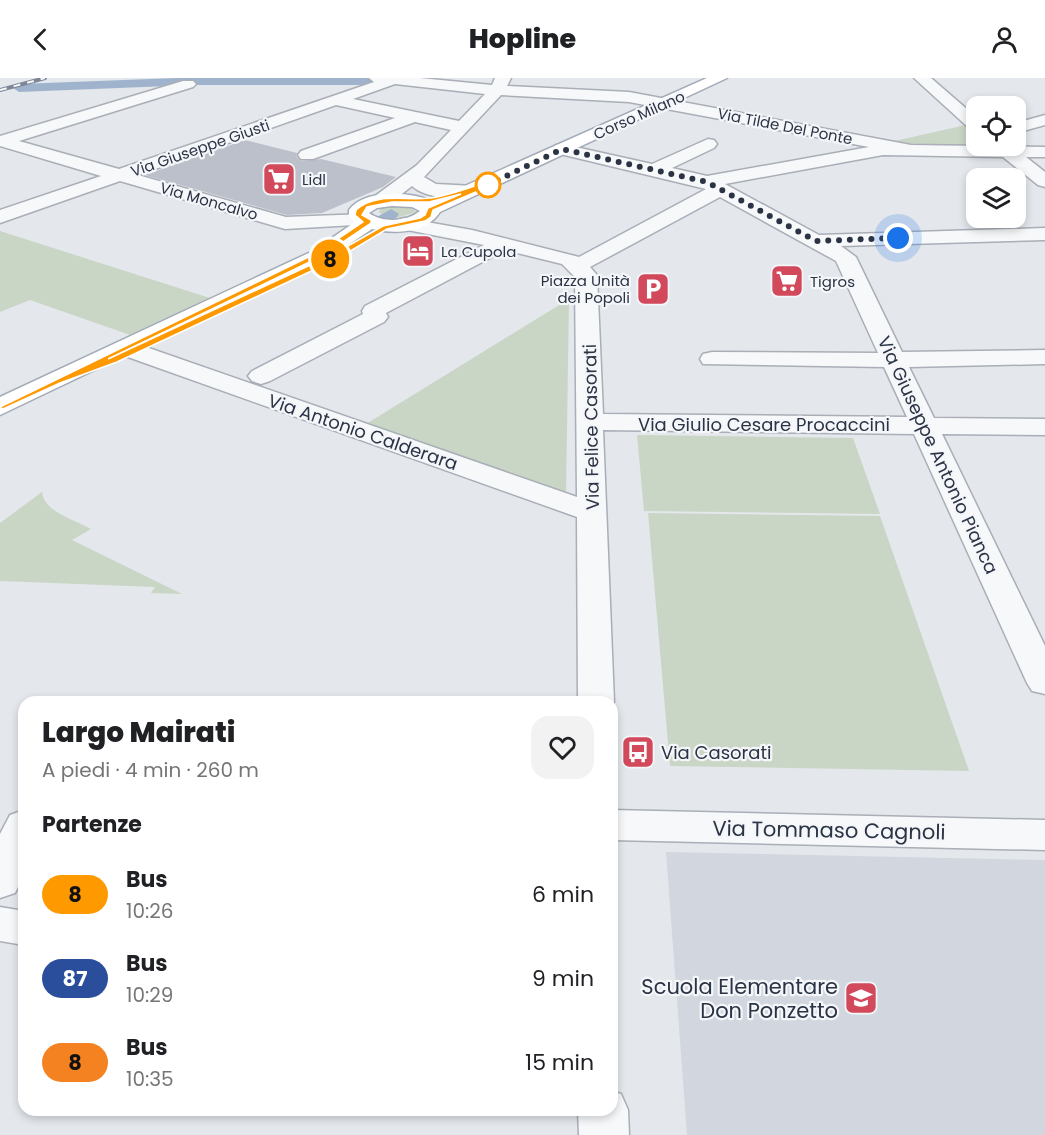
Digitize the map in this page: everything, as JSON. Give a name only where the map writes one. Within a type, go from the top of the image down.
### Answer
[{"type":"main road","name":"Corso Milano","points":[[413,196],[451,201],[719,78]]},
{"type":"main road","name":"Corso Milano","points":[[413,196],[468,190],[493,182]]},
{"type":"main road","points":[[0,407],[57,381],[349,229],[398,224],[413,196]]},
{"type":"main road","points":[[57,381],[134,351],[334,257],[364,206],[413,196]]},
{"type":"main road","points":[[134,351],[131,349],[320,258],[349,229]]},
{"type":"street","name":"Via Tilde Del Ponte","points":[[377,78],[500,84],[563,94],[629,97],[906,149]]},
{"type":"street","points":[[563,94],[599,78]]},
{"type":"street","points":[[922,78],[966,115]]},
{"type":"street","name":"Via Giuseppe Giusti","points":[[0,217],[397,79]]},
{"type":"street","points":[[0,141],[188,84]]},
{"type":"street","points":[[472,236],[413,196],[462,127],[500,84]]},
{"type":"street","points":[[338,101],[462,127]]},
{"type":"street","points":[[306,155],[413,117]]},
{"type":"street","points":[[1026,125],[1045,120]]},
{"type":"street","name":"Via Moncalvo","points":[[0,141],[324,234],[349,229]]},
{"type":"street","points":[[654,170],[708,144]]},
{"type":"street","points":[[562,149],[710,184]]},
{"type":"street","points":[[398,224],[503,243],[569,259],[577,266],[710,184],[883,150],[966,150]]},
{"type":"street","points":[[1026,151],[1045,152]]},
{"type":"street","points":[[1013,156],[1045,181]]},
{"type":"street","name":"Via Giuseppe Antonio Pianca","points":[[710,184],[845,257],[1045,684]]},
{"type":"street","points":[[816,241],[1045,234]]},
{"type":"street","points":[[261,376],[376,317],[373,311],[503,243]]},
{"type":"street","name":"Via Felice Casorati","points":[[577,266],[586,275],[588,293],[596,696]]},
{"type":"street","name":"Via Antonio Calderara","points":[[134,351],[592,512]]},
{"type":"street","points":[[712,359],[893,360],[1045,357]]},
{"type":"street","name":"Via Giulio Cesare Procaccini","points":[[590,422],[1045,427]]},
{"type":"street","name":"Via Tommaso Cagnoli","points":[[618,825],[1045,835]]},
{"type":"street","points":[[0,882],[18,839]]},
{"type":"street","points":[[0,924],[18,927]]},
{"type":"street","points":[[603,1116],[604,1135]]},
{"type":"shaded area","name":"Scuola Elementare Don Ponzetto","points":[[666,852],[1045,860],[1045,1135],[687,1135]]},
{"type":"green space","points":[[966,125],[966,149],[927,149],[890,142]]},
{"type":"green space","points":[[389,206],[410,206],[416,212],[396,218],[379,213],[380,209]]},
{"type":"green space","points":[[0,231],[213,299],[133,336],[30,300],[0,312]]},
{"type":"green space","points":[[569,299],[566,493],[366,424]]},
{"type":"green space","points":[[637,435],[853,438],[880,514],[644,511]]},
{"type":"green space","points":[[42,492],[48,505],[54,510],[91,529],[72,540],[182,594],[151,593],[155,587],[0,581],[0,523]]},
{"type":"green space","points":[[648,513],[880,516],[969,771],[670,766]]},
{"type":"building","name":"Lidl","points":[[245,140],[297,153],[296,156],[301,161],[321,159],[396,177],[383,187],[322,213],[287,215],[145,175]]},
{"type":"waterway","points":[[19,88],[194,81],[296,83],[375,81]]},
{"type":"waterway","points":[[367,230],[391,214]]},
{"type":"railway","points":[[0,90],[45,78]]},
{"type":"bus line","name":"8","points":[[0,407],[57,381],[114,360],[334,257],[385,228],[422,220],[428,216],[430,209],[493,182],[429,200],[392,200],[364,206],[358,213],[368,222],[320,255],[73,373]]},
{"type":"place","name":"Lidl","points":[[279,179]]},
{"type":"place","name":"La Cupola","points":[[418,251]]},
{"type":"place","name":"Tigros","points":[[787,281]]},
{"type":"place","name":"Piazza Unità dei Popoli","points":[[653,289]]},
{"type":"place","name":"Via Casorati","points":[[638,752]]},
{"type":"place","name":"Scuola Elementare Don Ponzetto","points":[[861,998]]},
{"type":"route","points":[[488,185],[562,149],[707,182],[816,241],[898,238]]}]
